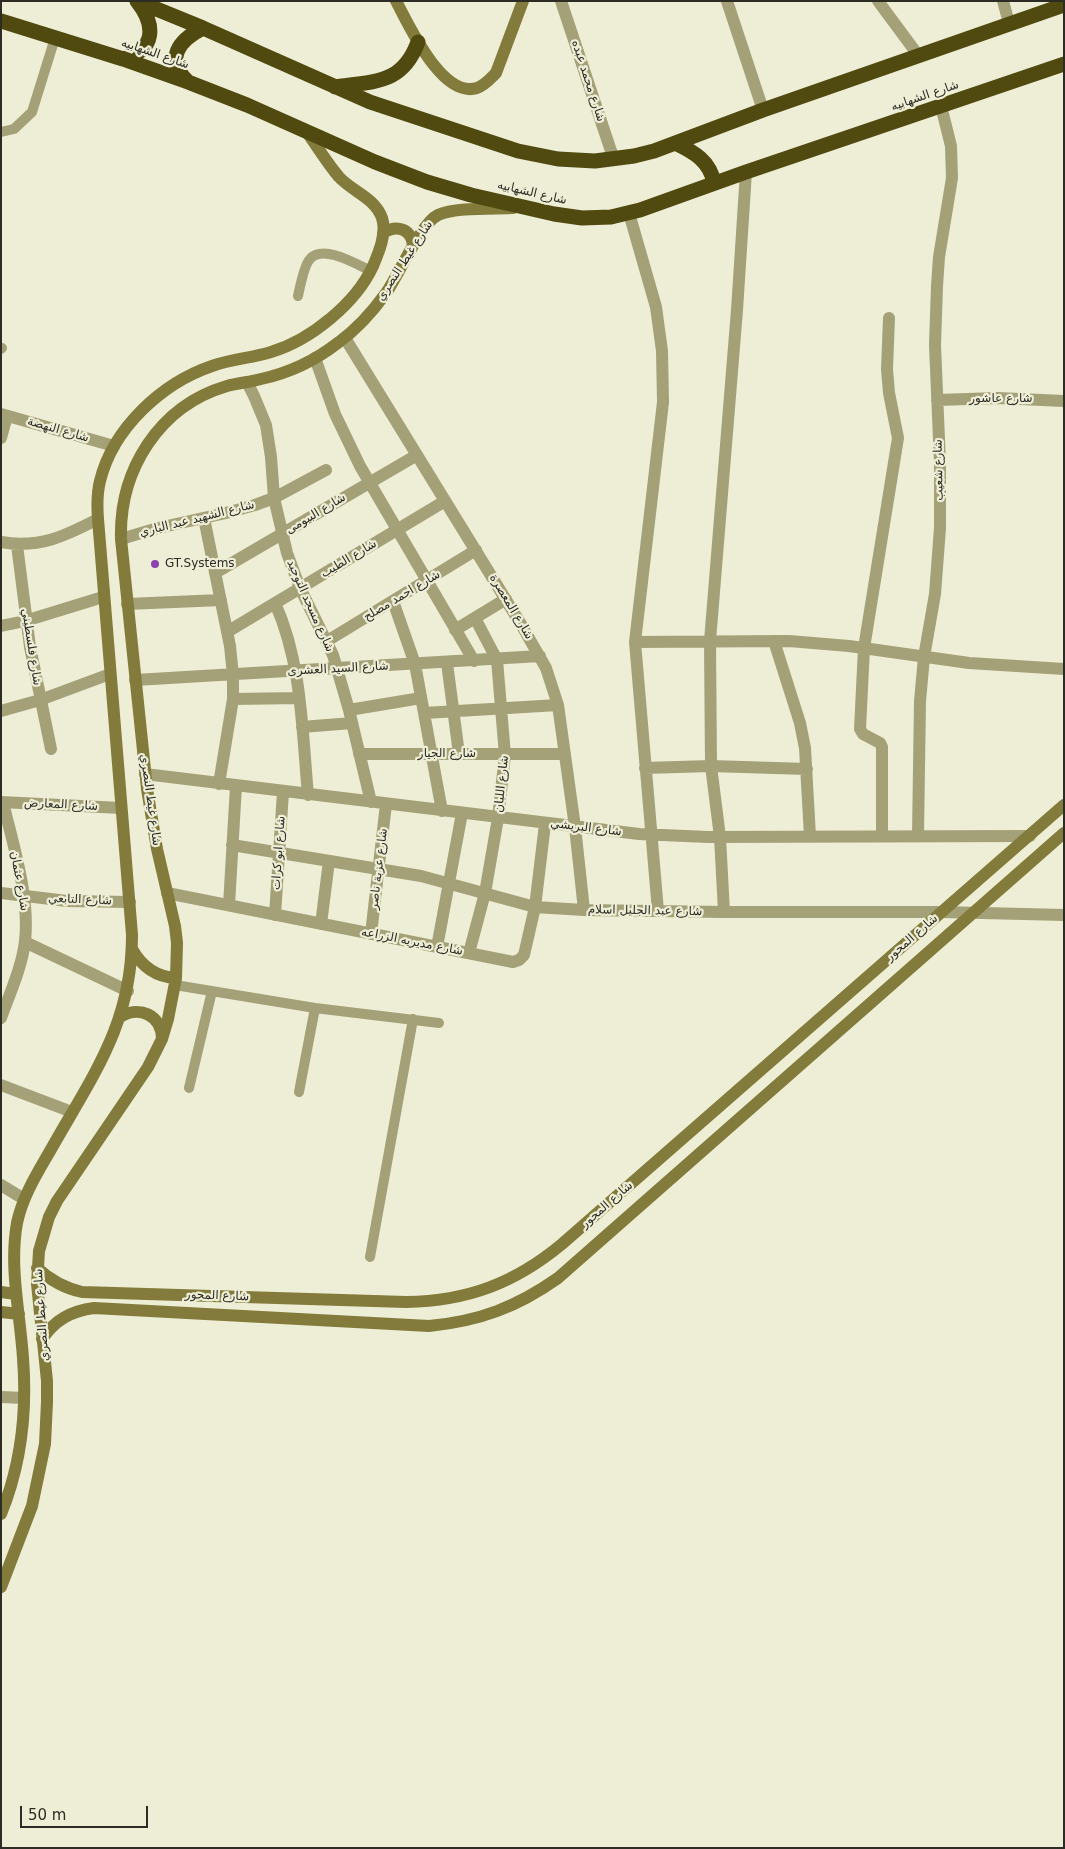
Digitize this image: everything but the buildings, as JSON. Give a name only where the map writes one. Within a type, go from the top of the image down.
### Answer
[{"type":"highway","points":[[137,1],[370,102],[518,151],[577,161],[614,160],[641,154],[1064,5]]},
{"type":"highway","points":[[123,59],[133,56],[142,50],[149,36],[149,20],[137,1]]},
{"type":"highway","name":"شارع الشهابيه","points":[[1,21],[123,59],[188,82],[412,176],[471,195],[563,216],[582,218],[601,218],[630,213],[1064,64]]},
{"type":"highway","points":[[188,82],[180,74],[176,63],[177,52],[182,41],[203,28]]},
{"type":"highway","points":[[334,88],[381,80],[394,75],[405,67],[418,42]]},
{"type":"highway","points":[[675,143],[693,152],[703,160],[710,170],[714,183]]},
{"type":"main road","points":[[396,1],[418,42],[434,65],[448,80],[468,89],[477,88],[496,73],[523,1]]},
{"type":"main road","name":"شارع غيط النصري","points":[[1,1514],[6,1486],[19,1452],[24,1398],[23,1358],[16,1294],[14,1244],[18,1221],[24,1199],[31,1184],[106,1053],[128,991],[132,949],[130,902],[103,597],[98,519],[100,481],[114,446],[136,417],[163,392],[187,377],[212,366],[273,352],[302,338],[330,319],[348,302],[357,293],[371,271],[379,252],[383,233],[383,222],[379,211],[372,202],[338,176],[306,131]]},
{"type":"main road","name":"شارع غيط النصري","points":[[1,1587],[26,1526],[42,1465],[47,1402],[37,1268],[43,1233],[57,1201],[148,1067],[162,1039],[176,982],[177,943],[168,893],[154,834],[145,774],[120,539],[122,509],[129,480],[145,448],[158,431],[189,404],[226,387],[289,371],[315,358],[345,338],[370,313],[387,291],[413,245],[430,221],[438,215],[464,210],[524,207]]},
{"type":"main road","points":[[383,233],[393,228],[403,229],[410,235],[413,245]]},
{"type":"main road","name":"شارع المحور","points":[[37,1268],[62,1286],[82,1292],[406,1302],[449,1299],[490,1288],[528,1270],[562,1244],[1064,805]]},
{"type":"main road","name":"شارع المحور","points":[[42,1339],[64,1316],[83,1309],[94,1308],[429,1326],[475,1319],[519,1303],[558,1278],[1063,835]]},
{"type":"main road","points":[[132,949],[140,961],[150,970],[176,982]]},
{"type":"main road","points":[[120,1018],[135,1011],[150,1015],[160,1028],[162,1039]]},
{"type":"main road","points":[[1,1292],[16,1294]]},
{"type":"main road","points":[[1,1312],[19,1314]]},
{"type":"street","name":"شارع محمد عبده","points":[[561,1],[614,160]]},
{"type":"street","points":[[727,1],[763,110]]},
{"type":"street","points":[[878,1],[918,55]]},
{"type":"street","points":[[1003,1],[1009,23]]},
{"type":"street","name":"شارع شعيب","points":[[918,835],[919,729],[924,657],[935,594],[940,537],[935,338],[936,286],[952,178],[951,146],[941,106]]},
{"type":"street","points":[[724,912],[720,837],[711,766],[710,641],[737,320],[746,172]]},
{"type":"street","points":[[630,213],[656,306],[662,351],[663,402],[635,642],[644,768],[658,912]]},
{"type":"street","points":[[882,836],[882,747],[880,742],[863,734],[860,730],[864,648],[898,438],[889,392],[887,368],[889,318]]},
{"type":"street","name":"شارع المعصرة","points":[[345,338],[506,599],[540,656],[551,680],[558,706],[565,754],[584,910]]},
{"type":"street","points":[[315,358],[344,434],[369,483],[474,661]]},
{"type":"street","name":"شارع مسجد التوحيد","points":[[247,382],[266,426],[271,457],[274,498],[281,535],[300,588],[327,641],[337,669],[371,802]]},
{"type":"street","name":"شارع عاشور","points":[[937,400],[1006,398],[1064,401]]},
{"type":"street","points":[[1,438],[4,415]]},
{"type":"street","name":"شارع النهضة","points":[[4,415],[114,446]]},
{"type":"street","name":"شارع البيومى","points":[[215,574],[417,455]]},
{"type":"street","name":"شارع الشهيد عبد الباري","points":[[120,539],[158,528],[236,511],[274,498],[326,470]]},
{"type":"street","name":"شارع الطيب","points":[[227,632],[446,501]]},
{"type":"street","points":[[204,518],[234,675],[233,699],[219,784]]},
{"type":"street","points":[[1,542],[17,545],[36,544],[75,531],[98,519]]},
{"type":"street","name":"شارع فلسطيني","points":[[17,545],[25,621],[40,700],[52,749]]},
{"type":"street","name":"شارع احمد مصلح","points":[[327,641],[476,550]]},
{"type":"street","points":[[1,626],[25,621],[103,597]]},
{"type":"street","points":[[455,630],[506,599]]},
{"type":"street","points":[[127,604],[220,600]]},
{"type":"street","points":[[393,601],[415,664],[442,811]]},
{"type":"street","points":[[275,603],[288,636],[296,671],[308,795]]},
{"type":"street","name":"شارع اللبان","points":[[469,953],[486,893],[498,818],[505,755],[497,660],[475,618]]},
{"type":"street","points":[[774,641],[800,723],[805,748],[808,769],[810,836]]},
{"type":"street","points":[[635,642],[774,641],[819,643],[969,663],[1064,669]]},
{"type":"street","name":"شارع السيد العشرى","points":[[135,680],[540,656]]},
{"type":"street","points":[[446,663],[459,754]]},
{"type":"street","points":[[1,711],[40,700],[110,674]]},
{"type":"street","points":[[233,699],[299,698]]},
{"type":"street","points":[[349,710],[421,698]]},
{"type":"street","points":[[424,714],[558,706]]},
{"type":"street","points":[[302,726],[352,723]]},
{"type":"street","name":"شارع الجيار","points":[[359,754],[565,754]]},
{"type":"street","points":[[644,768],[711,766],[808,769]]},
{"type":"street","name":"شارع البريشي","points":[[145,774],[545,824],[652,835],[720,837],[1030,836]]},
{"type":"street","points":[[229,905],[236,786]]},
{"type":"street","name":"شارع ابو كرات","points":[[276,915],[283,792]]},
{"type":"street","name":"شارع المعارض","points":[[2,802],[121,808]]},
{"type":"street","name":"شارع عثمان","points":[[1,1018],[25,942],[26,911],[2,802]]},
{"type":"street","name":"شارع عزبة ناصر","points":[[371,934],[386,804]]},
{"type":"street","points":[[436,947],[462,813]]},
{"type":"street","name":"شارع مديريه الزراعه","points":[[168,893],[509,962],[519,960],[524,955],[535,907],[545,824]]},
{"type":"street","name":"شارع عبد الجليل اسلام","points":[[232,846],[378,868],[449,882],[535,907],[658,912],[1064,914]]},
{"type":"street","points":[[322,924],[329,861]]},
{"type":"street","name":"شارع التابعي","points":[[1,893],[67,901],[130,902]]},
{"type":"street","points":[[25,942],[128,991]]},
{"type":"street","points":[[1,1085],[72,1112]]},
{"type":"street","points":[[1,1185],[24,1199]]},
{"type":"street","points":[[1,1397],[24,1398]]},
{"type":"lane","points":[[1,132],[14,129],[32,112],[55,38]]},
{"type":"lane","points":[[298,296],[308,260],[317,253],[327,252],[371,271]]},
{"type":"lane","points":[[176,982],[212,991],[314,1008],[439,1022]]},
{"type":"lane","points":[[189,1088],[212,991]]},
{"type":"lane","points":[[299,1092],[314,1008]]},
{"type":"lane","points":[[370,1257],[413,1020]]},
{"type":"place","name":"GT.Systems","points":[[155,564]]}]
